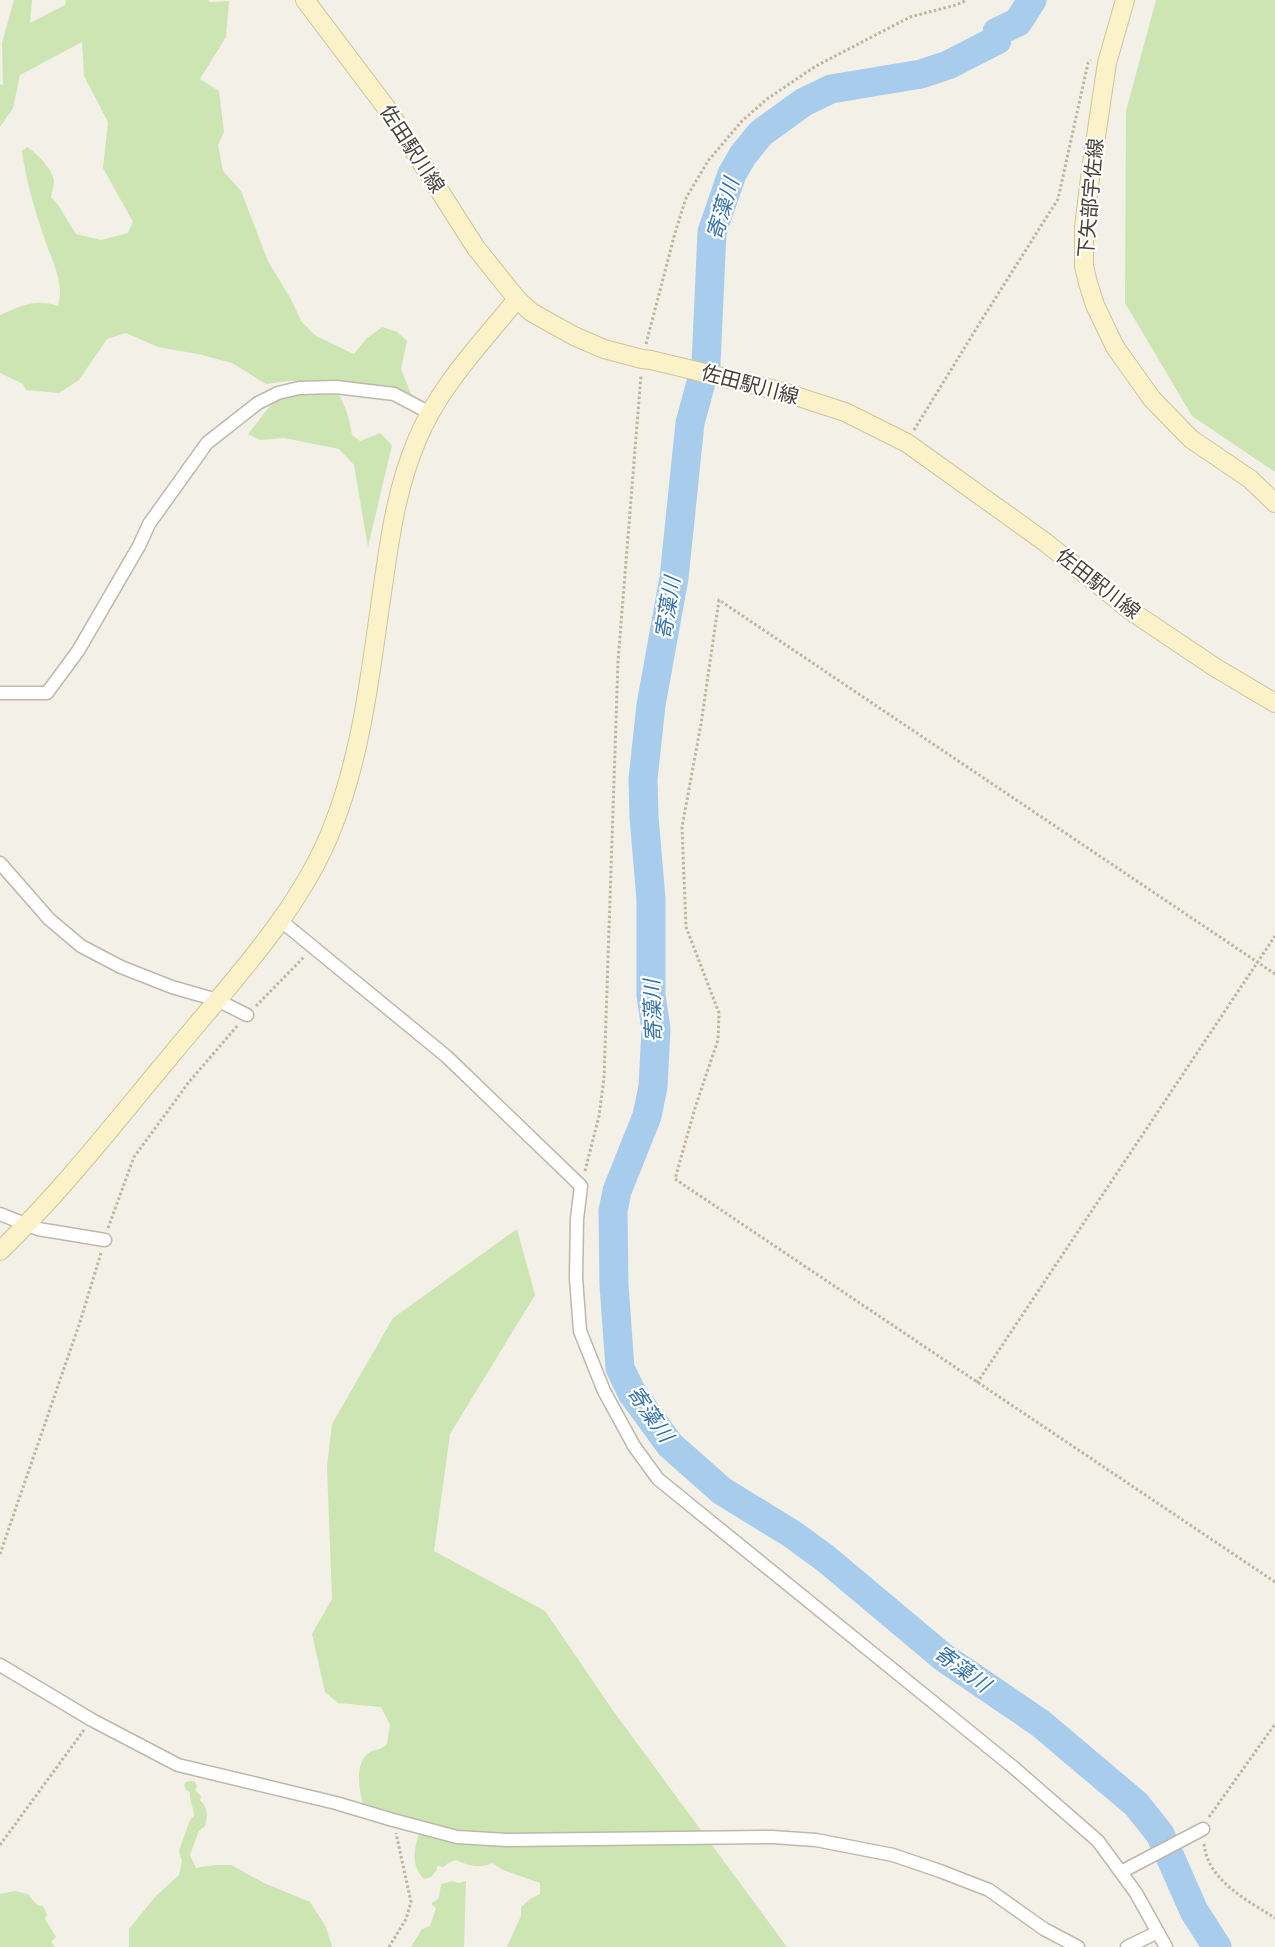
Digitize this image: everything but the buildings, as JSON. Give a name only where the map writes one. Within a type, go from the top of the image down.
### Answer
[{"type":"main road","name":"佐田駅川線","points":[[305,0],[388,110],[476,248],[517,299],[531,312],[574,336],[604,348],[780,392],[845,412],[907,443],[1045,542],[1131,611],[1216,668],[1275,702]]},
{"type":"main road","name":"下矢部宇佐線","points":[[1125,0],[1107,63],[1090,180],[1084,241],[1084,266],[1088,283],[1095,305],[1115,347],[1152,399],[1191,439],[1250,480],[1275,503]]},
{"type":"main road","points":[[0,1251],[26,1225],[91,1151],[217,1000],[280,920],[313,870],[333,828],[348,784],[370,673],[392,522],[402,478],[430,412],[449,383],[517,299]]},
{"type":"street","points":[[0,693],[47,693],[78,651],[139,546],[149,524],[201,451],[207,443],[258,402],[278,393],[299,388],[336,387],[394,394],[430,412]]},
{"type":"street","points":[[0,863],[49,919],[81,946],[121,967],[217,1000],[247,1015]]},
{"type":"street","points":[[280,920],[446,1056],[581,1186],[576,1219],[576,1278],[580,1331],[604,1391],[634,1446],[658,1478],[1013,1767],[1098,1841],[1136,1893],[1166,1947]]},
{"type":"street","points":[[0,1214],[38,1229],[105,1240]]},
{"type":"street","points":[[0,1665],[92,1720],[178,1765],[336,1803],[457,1837],[507,1840],[772,1837],[816,1840],[893,1855],[989,1890],[1044,1929],[1078,1947]]},
{"type":"street","points":[[1121,1872],[1202,1829]]},
{"type":"street","points":[[1127,1947],[1158,1932]]},
{"type":"path","points":[[581,1186],[599,1116],[604,1078],[618,661],[647,360],[675,233],[686,198],[708,161],[742,121],[767,99],[816,66],[910,17],[968,0]]},
{"type":"path","points":[[907,443],[981,321],[1058,200],[1088,63],[1094,56]]},
{"type":"path","points":[[1275,974],[719,600],[701,724],[682,827],[686,927],[719,1013],[718,1040],[695,1108],[675,1179],[1275,1582]]},
{"type":"path","points":[[978,1383],[1275,936]]},
{"type":"path","points":[[0,1554],[80,1322],[122,1185],[134,1157],[189,1082],[247,1015],[314,948]]},
{"type":"path","points":[[0,1845],[92,1720]]},
{"type":"path","points":[[1275,1724],[1210,1814],[1202,1829],[1205,1856],[1216,1876],[1235,1892],[1275,1918]]},
{"type":"path","points":[[390,1947],[406,1919],[411,1902],[393,1820]]},
{"type":"green space","points":[[14,0],[32,0],[30,23],[65,5],[66,0],[229,1],[226,37],[200,79],[219,91],[224,132],[218,145],[223,171],[241,191],[268,261],[292,301],[301,321],[316,336],[354,354],[366,339],[382,327],[397,332],[407,341],[401,369],[413,399],[331,383],[345,408],[352,435],[360,441],[380,433],[392,445],[368,547],[354,465],[339,449],[284,438],[260,440],[248,434],[270,406],[287,395],[322,381],[288,381],[266,384],[232,363],[198,354],[158,347],[126,333],[107,339],[79,380],[59,393],[26,390],[23,384],[0,373],[0,315],[28,304],[42,303],[58,306],[60,298],[57,273],[34,207],[22,151],[27,147],[31,149],[47,167],[54,181],[51,197],[76,234],[101,240],[128,233],[133,222],[103,168],[108,122],[84,76],[82,42],[20,75],[13,108],[0,127],[0,84],[3,85],[2,43]]},
{"type":"green space","points":[[1156,0],[1275,0],[1275,472],[1192,416],[1125,303],[1126,111]]},
{"type":"green space","points":[[517,1229],[535,1295],[450,1434],[434,1551],[545,1611],[614,1712],[787,1947],[507,1947],[521,1916],[521,1907],[530,1899],[540,1894],[540,1883],[503,1870],[492,1863],[474,1866],[456,1860],[444,1867],[437,1866],[437,1870],[431,1877],[424,1879],[416,1866],[415,1859],[416,1845],[422,1822],[376,1811],[363,1804],[359,1784],[362,1762],[370,1752],[387,1744],[390,1725],[381,1707],[338,1703],[325,1692],[312,1634],[332,1599],[327,1467],[332,1424],[393,1318]]},
{"type":"green space","points":[[186,1782],[195,1782],[197,1787],[195,1790],[201,1796],[200,1800],[205,1806],[207,1815],[205,1826],[199,1831],[190,1855],[196,1868],[231,1865],[264,1883],[310,1902],[326,1927],[332,1947],[129,1947],[129,1929],[155,1897],[179,1875],[182,1861],[179,1851],[190,1820],[194,1816],[190,1792],[186,1790],[184,1785]]},
{"type":"green space","points":[[452,1881],[459,1883],[466,1881],[464,1947],[411,1947],[422,1929],[430,1926],[436,1908],[431,1904],[439,1898],[441,1884]]},
{"type":"green space","points":[[15,1891],[28,1894],[37,1905],[43,1906],[47,1914],[45,1919],[56,1937],[51,1942],[55,1947],[0,1947],[0,1894]]},
{"type":"waterway","name":"寄藻川","points":[[1032,0],[1018,22],[997,32],[997,40],[948,65],[921,74],[831,89],[804,102],[761,133],[743,155],[732,174],[712,232],[706,364],[690,423],[674,578],[651,705],[643,779],[644,817],[651,899],[651,995],[656,1029],[653,1087],[647,1116],[617,1191],[613,1211],[614,1285],[620,1368],[632,1393],[670,1445],[722,1491],[792,1534],[825,1558],[943,1657],[1040,1723],[1136,1804],[1160,1834],[1194,1911],[1217,1947]]}]
